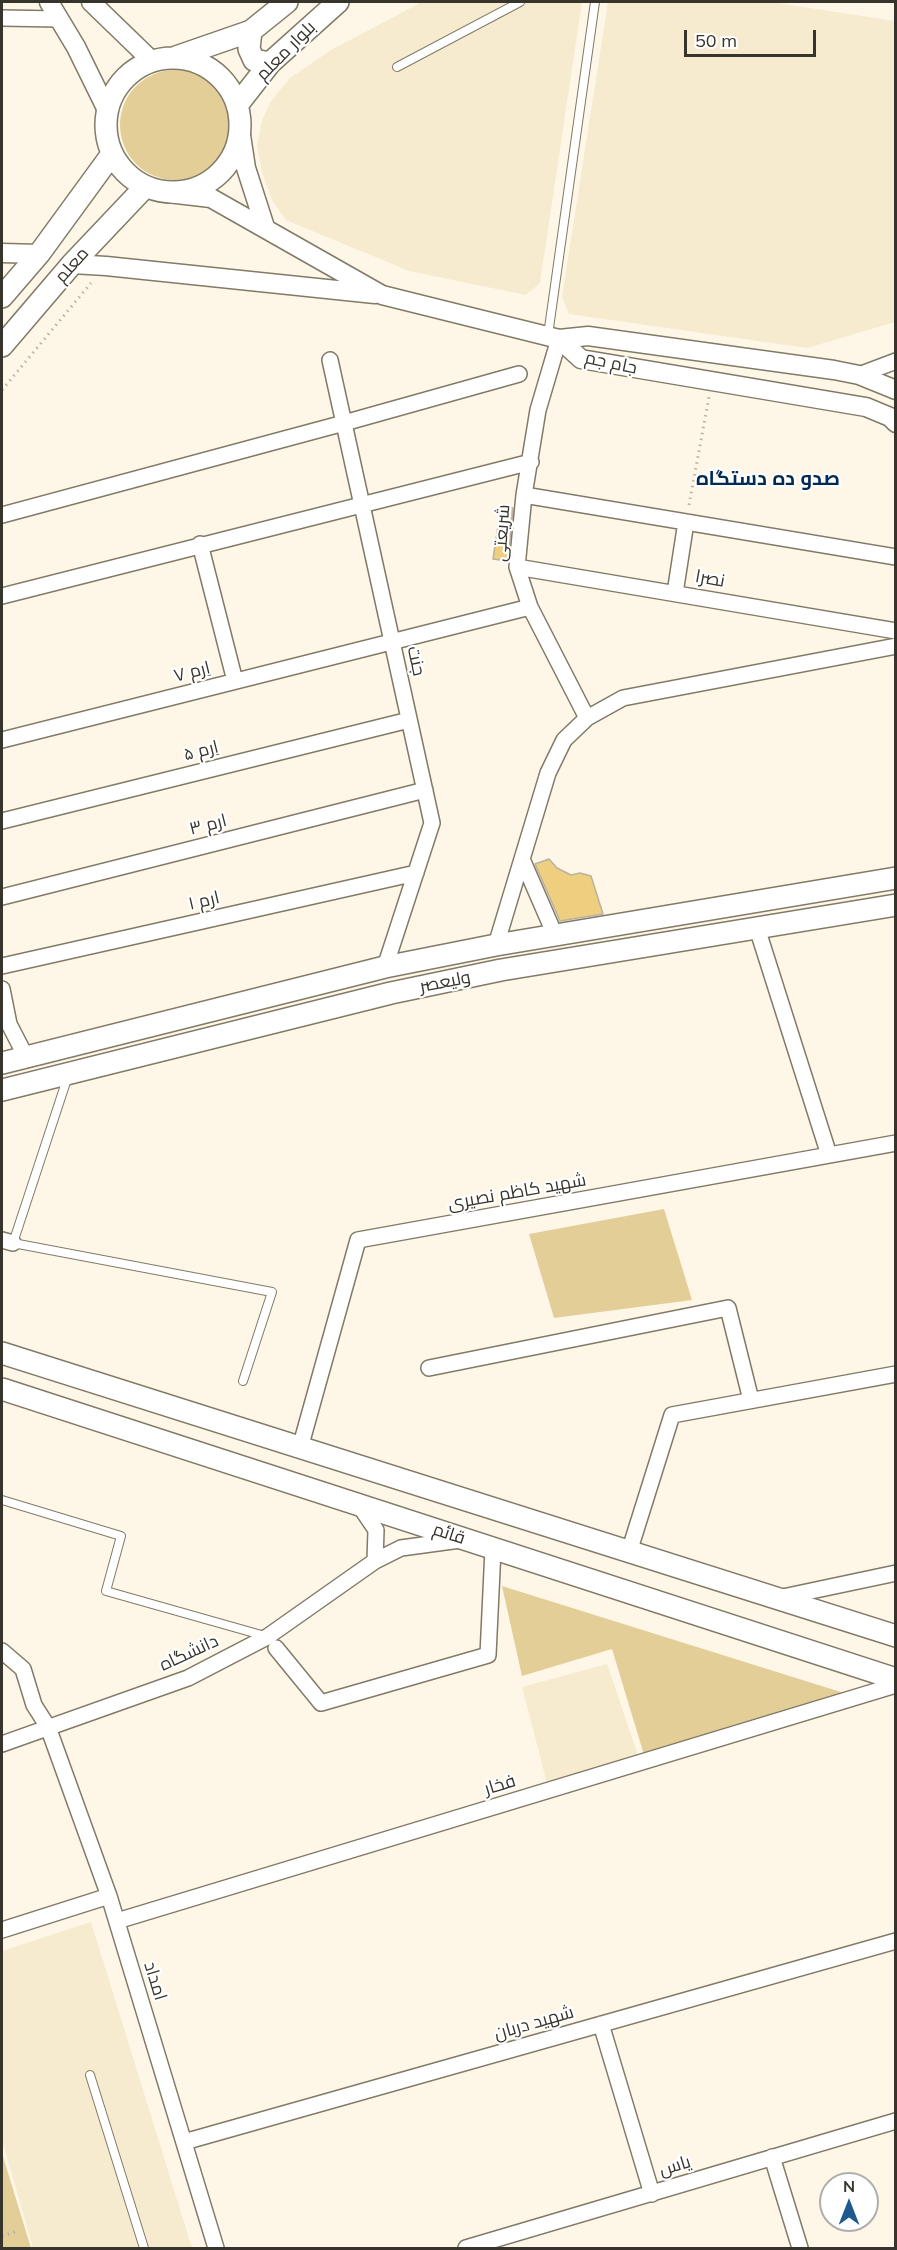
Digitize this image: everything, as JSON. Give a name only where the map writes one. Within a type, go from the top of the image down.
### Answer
[{"type":"main road","name":"بلوار معلم","points":[[174,58],[251,31],[287,2]]},
{"type":"main road","name":"بلوار معلم","points":[[238,104],[270,63],[338,2]]},
{"type":"main road","points":[[251,31],[249,49],[254,60],[270,63]]},
{"type":"main road","points":[[174,58],[195,61],[213,70],[228,85],[238,104],[241,135],[235,155],[223,172],[207,184],[188,191],[168,193],[145,187],[120,168],[112,154],[106,133],[107,110],[116,89],[131,72],[152,61],[174,58]]},
{"type":"main road","name":"معلم","points":[[2,297],[39,254],[112,154]]},
{"type":"main road","name":"معلم","points":[[2,346],[72,264],[145,187]]},
{"type":"main road","name":"ولیعصر","points":[[2,1063],[385,967],[496,945],[896,878]]},
{"type":"main road","name":"ولیعصر","points":[[2,1090],[391,993],[501,970],[896,905]]},
{"type":"main road","points":[[555,935],[561,960]]},
{"type":"main road","points":[[496,945],[501,970]]},
{"type":"main road","name":"قائم","points":[[2,1353],[896,1636]]},
{"type":"main road","name":"قائم","points":[[2,1389],[896,1679]]},
{"type":"street","points":[[49,2],[76,47],[107,110]]},
{"type":"street","points":[[91,2],[152,61]]},
{"type":"street","points":[[2,18],[59,19]]},
{"type":"street","points":[[241,135],[246,168],[265,227]]},
{"type":"street","points":[[168,193],[211,198],[382,295]]},
{"type":"street","points":[[2,253],[39,254]]},
{"type":"street","points":[[72,264],[382,295],[553,338]]},
{"type":"street","name":"جام جم","points":[[553,338],[588,336],[859,375],[896,390]]},
{"type":"street","name":"جام جم","points":[[553,338],[581,359],[866,407],[890,417],[896,423]]},
{"type":"street","name":"شریعتی","points":[[553,338],[524,495],[517,567],[530,607],[587,718]]},
{"type":"street","name":"جنت","points":[[330,360],[432,823],[385,967]]},
{"type":"street","points":[[859,375],[896,361]]},
{"type":"street","points":[[2,515],[519,374]]},
{"type":"street","points":[[2,596],[531,462]]},
{"type":"street","points":[[524,495],[896,557]]},
{"type":"street","points":[[675,593],[686,522]]},
{"type":"street","points":[[200,544],[235,681]]},
{"type":"street","name":"نصرا","points":[[517,567],[896,631]]},
{"type":"street","name":"اِرم ۷","points":[[2,740],[530,607]]},
{"type":"street","points":[[496,945],[548,773],[564,740],[587,718],[623,698],[896,646]]},
{"type":"street","name":"اِرم ۵","points":[[2,820],[409,720]]},
{"type":"street","name":"ارم ۳","points":[[2,897],[425,790]]},
{"type":"street","points":[[522,859],[555,935]]},
{"type":"street","name":"ارم ۱","points":[[2,966],[416,873]]},
{"type":"street","points":[[757,928],[829,1155]]},
{"type":"street","points":[[2,989],[9,1024],[26,1057]]},
{"type":"street","name":"شهید کاظم نصیری","points":[[300,1448],[358,1240],[896,1143]]},
{"type":"street","points":[[429,1368],[728,1308],[751,1401]]},
{"type":"street","points":[[629,1552],[672,1414],[896,1374]]},
{"type":"street","points":[[359,1505],[376,1530],[375,1561]]},
{"type":"street","name":"دانشگاه","points":[[2,1744],[188,1678],[271,1642],[375,1561],[401,1548],[464,1539]]},
{"type":"street","points":[[271,1642],[321,1703],[488,1655],[493,1549]]},
{"type":"street","points":[[775,1598],[896,1573]]},
{"type":"street","name":"امداد","points":[[2,1651],[23,1669],[34,1705],[48,1727],[109,1896],[216,2248]]},
{"type":"street","name":"فخار","points":[[117,1921],[896,1685]]},
{"type":"street","points":[[2,1930],[109,1896]]},
{"type":"street","name":"شهید دربان","points":[[184,2142],[896,1941]]},
{"type":"street","points":[[601,2024],[652,2193]]},
{"type":"street","name":"یاس","points":[[466,2248],[495,2244],[652,2193],[896,2121]]},
{"type":"street","points":[[772,2157],[800,2248]]},
{"type":"lane","points":[[397,67],[520,2]]},
{"type":"lane","points":[[553,338],[595,2]]},
{"type":"lane","points":[[69,1074],[8,1241],[272,1292],[243,1382]]},
{"type":"lane","points":[[2,1500],[121,1536],[106,1591],[271,1642]]},
{"type":"lane","points":[[90,2075],[144,2248]]},
{"type":"path","name":"معلم","points":[[2,390],[106,266]]},
{"type":"path","points":[[686,522],[712,381]]},
{"type":"path","points":[[2,2236],[15,2232]]},
{"type":"shaded area","points":[[422,2],[582,2],[540,283],[526,295],[409,271],[286,220],[272,200],[262,172],[257,146],[262,120],[271,101],[290,78],[331,50]]},
{"type":"shaded area","points":[[608,2],[771,2],[895,21],[895,322],[807,348],[569,314],[562,297]]},
{"type":"shaded area","points":[[175,70],[196,74],[214,86],[226,104],[230,125],[226,146],[214,164],[196,176],[175,180],[154,176],[136,164],[124,146],[120,125],[124,104],[136,86],[154,74]]},
{"type":"shaded area","points":[[664,1209],[692,1300],[554,1318],[529,1234]]},
{"type":"shaded area","points":[[502,1586],[844,1693],[645,1758],[612,1649],[522,1676]]},
{"type":"shaded area","points":[[607,1664],[639,1758],[548,1787],[522,1687]]},
{"type":"shaded area","points":[[91,1922],[192,2248],[33,2248],[2,2140],[2,1951]]},
{"type":"shaded area","points":[[2,2153],[31,2248],[2,2248]]},
{"type":"building","points":[[501,506],[513,508],[508,561],[493,559]]},
{"type":"building","points":[[549,859],[557,868],[571,875],[580,873],[591,876],[603,914],[560,921],[535,864]]},
{"type":"district","name":"صدو ده دستگاه","points":[[768,479]]}]
